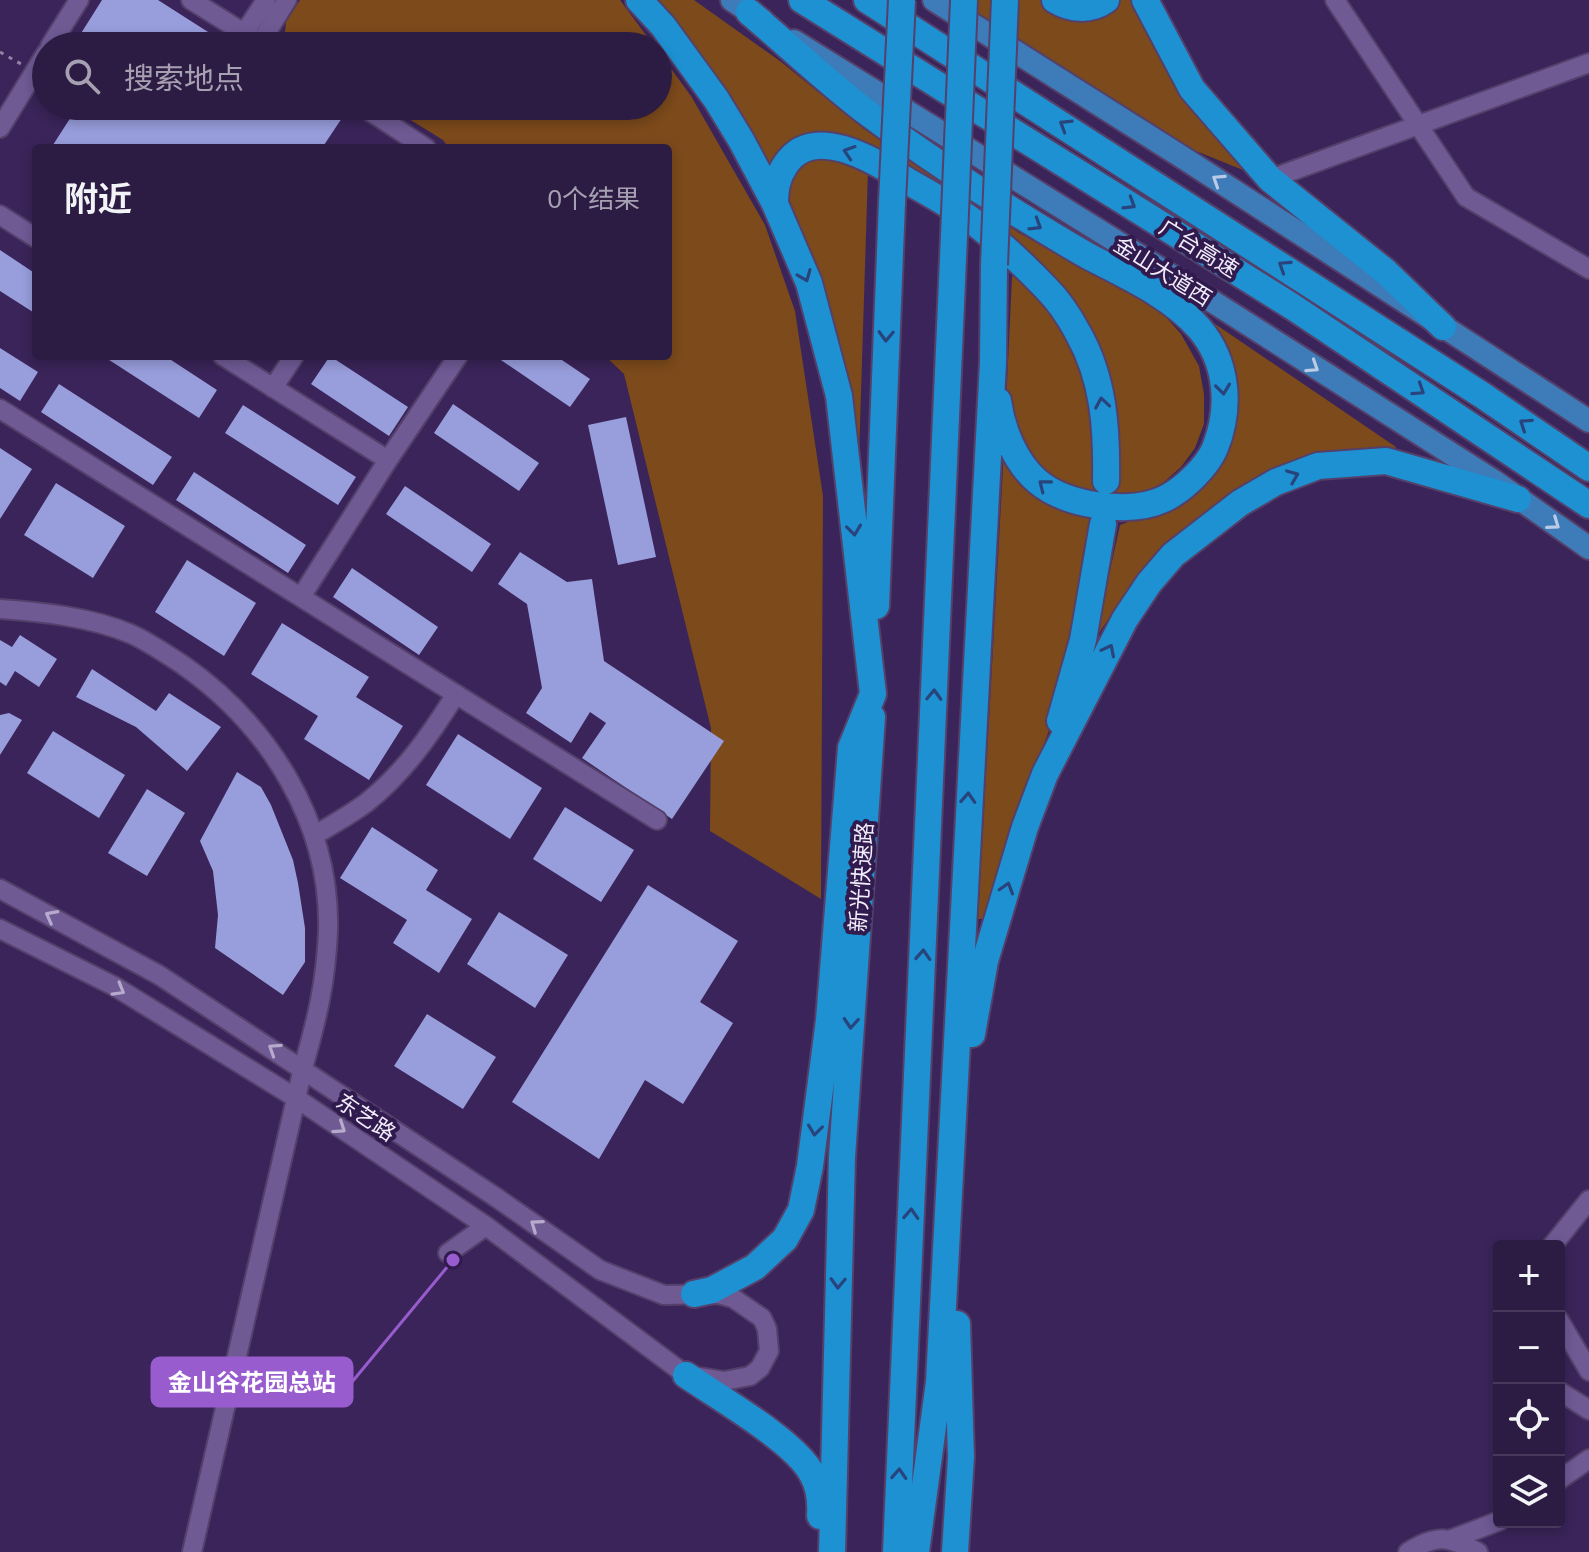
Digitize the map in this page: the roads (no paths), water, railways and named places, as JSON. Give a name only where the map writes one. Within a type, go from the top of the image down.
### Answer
[{"type":"highway","points":[[639,0],[667,32]]},
{"type":"highway","name":"广台高速","points":[[802,0],[1293,307],[1589,505]]},
{"type":"highway","name":"广台高速","points":[[867,0],[1456,378],[1589,468]]},
{"type":"highway","name":"新光快速路","points":[[832,1552],[842,1157],[873,694],[902,0]]},
{"type":"highway","points":[[896,1552],[964,0]]},
{"type":"highway","points":[[916,1552],[939,1382],[954,1128],[964,881],[993,362],[1005,0]]},
{"type":"highway","points":[[1055,0],[1080,9],[1106,0]]},
{"type":"highway","points":[[1145,0],[1192,89],[1270,179],[1386,272],[1443,327]]},
{"type":"highway","points":[[740,6],[880,122],[976,187],[1054,236],[1142,284],[1186,315],[1215,351],[1225,384],[1225,413],[1214,451],[1191,480],[1164,499],[1135,506],[1106,506],[1054,493],[1036,480],[1009,441],[1000,416],[993,362]]},
{"type":"highway","points":[[672,38],[741,140],[775,204],[809,283],[839,396],[873,694],[851,748],[829,1020],[810,1166],[801,1210],[785,1239],[755,1267],[712,1290],[694,1294]]},
{"type":"highway","points":[[775,204],[775,188],[790,158],[804,147],[820,145],[872,160],[972,221],[1050,291],[1078,332],[1094,366],[1102,398],[1107,435],[1106,481]]},
{"type":"highway","points":[[1045,774],[1125,619],[1149,583],[1173,555],[1240,503],[1276,482],[1318,466],[1386,461],[1518,499]]},
{"type":"highway","points":[[954,1128],[985,961],[1025,827],[1045,774],[1083,640],[1103,524]]},
{"type":"highway","points":[[946,1247],[958,1331],[961,1457],[955,1552]]},
{"type":"highway","points":[[686,1375],[801,1458],[813,1475],[821,1503],[817,1552]]},
{"type":"main road","points":[[934,0],[1589,421]]},
{"type":"main road","name":"金山大道西","points":[[740,6],[1196,291],[1589,548]]},
{"type":"street","points":[[59,32],[79,0]]},
{"type":"street","points":[[191,0],[244,32]]},
{"type":"street","points":[[259,32],[266,0]]},
{"type":"street","points":[[263,32],[287,0]]},
{"type":"street","points":[[1335,0],[1466,197],[1589,269]]},
{"type":"street","points":[[1270,179],[1589,63]]},
{"type":"street","points":[[0,128],[32,76]]},
{"type":"street","points":[[383,120],[420,144]]},
{"type":"street","points":[[0,215],[32,235]]},
{"type":"street","points":[[229,360],[388,460]]},
{"type":"street","points":[[273,388],[291,360]]},
{"type":"street","points":[[301,597],[455,360]]},
{"type":"street","points":[[0,409],[657,820]]},
{"type":"street","points":[[0,609],[91,622],[130,634],[190,670],[226,698],[272,751],[291,783],[314,836],[326,899],[328,929],[324,993],[303,1068],[192,1552]]},
{"type":"street","points":[[314,836],[365,804],[387,784],[425,742],[456,694]]},
{"type":"street","name":"东艺路","points":[[0,889],[159,975],[303,1068],[600,1270],[664,1295],[718,1294],[745,1304],[762,1318],[770,1343],[766,1359],[750,1376],[724,1381],[686,1375],[486,1226],[296,1098],[114,986],[0,929]]},
{"type":"street","points":[[1557,1240],[1589,1200]]},
{"type":"street","points":[[448,1253],[486,1226]]},
{"type":"street","points":[[1565,1330],[1589,1371]]},
{"type":"street","points":[[1565,1395],[1589,1410]]},
{"type":"street","points":[[1565,1476],[1589,1459]]},
{"type":"street","points":[[1408,1552],[1425,1541],[1452,1539],[1493,1523]]},
{"type":"street","points":[[1452,1539],[1478,1552]]},
{"type":"place","name":"金山谷花园总站","points":[[453,1260]]}]
